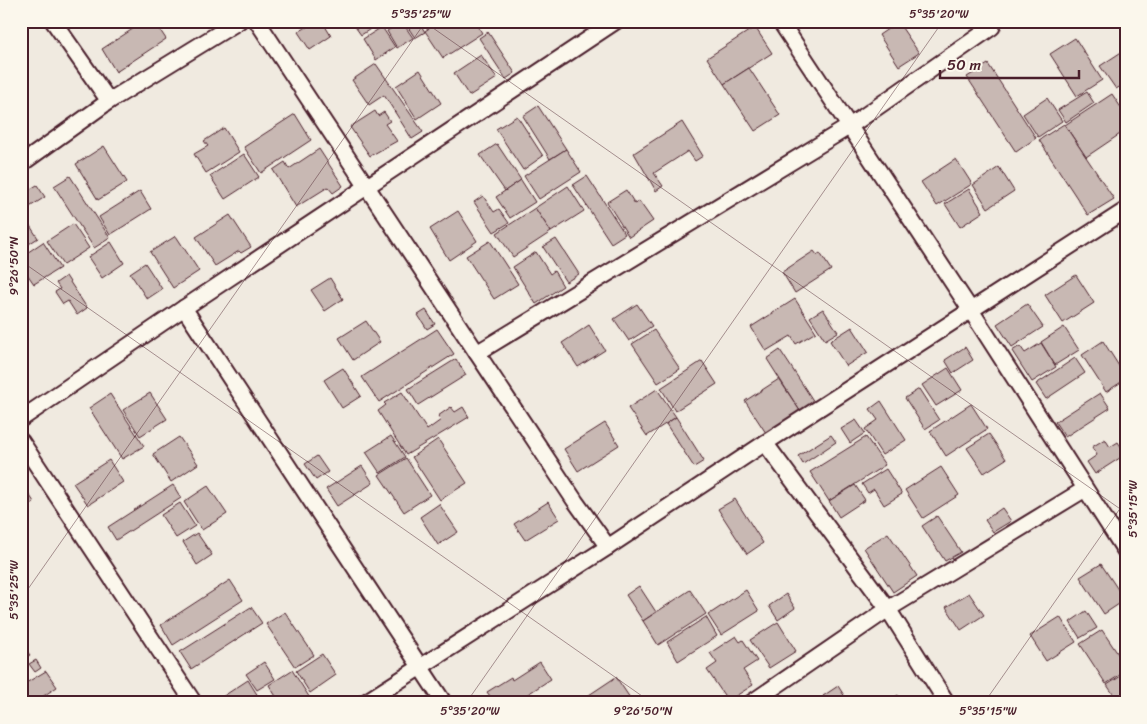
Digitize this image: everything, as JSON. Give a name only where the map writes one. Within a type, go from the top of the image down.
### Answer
[{"type":"street","points":[[53,21],[109,101]]},
{"type":"street","points":[[21,164],[109,101],[238,21]]},
{"type":"street","points":[[258,21],[477,353],[608,547]]},
{"type":"street","points":[[21,419],[184,308],[368,188],[616,21]]},
{"type":"street","points":[[780,21],[970,309],[1126,552]]},
{"type":"street","points":[[477,353],[850,126],[992,27]]},
{"type":"street","points":[[364,703],[418,666],[608,547],[970,309],[1126,210]]},
{"type":"street","points":[[184,308],[444,703]]},
{"type":"street","points":[[21,441],[194,703]]},
{"type":"street","points":[[765,443],[888,610],[947,703]]},
{"type":"street","points":[[751,703],[888,610],[1085,489]]},
{"type":"building","points":[[77,21],[93,21],[82,29]]},
{"type":"building","points":[[145,21],[154,21],[166,39],[116,72],[102,49]]},
{"type":"building","points":[[303,21],[322,21],[331,36],[310,50],[298,32],[307,27]]},
{"type":"building","points":[[351,21],[372,21],[375,26],[361,35]]},
{"type":"building","points":[[404,21],[418,21],[425,32],[415,38]]},
{"type":"building","points":[[440,21],[475,21],[482,33],[443,58],[425,31]]},
{"type":"building","points":[[402,22],[413,38],[397,48],[387,31]]},
{"type":"building","points":[[898,22],[919,53],[899,66],[879,35]]},
{"type":"building","points":[[382,27],[395,47],[376,60],[363,39]]},
{"type":"building","points":[[755,27],[772,53],[724,84],[707,58]]},
{"type":"building","points":[[488,32],[515,73],[506,79],[479,38]]},
{"type":"building","points":[[1075,38],[1102,80],[1077,96],[1050,54]]},
{"type":"building","points":[[1126,49],[1126,83],[1116,89],[1100,66]]},
{"type":"building","points":[[481,55],[497,78],[469,96],[454,73]]},
{"type":"building","points":[[376,64],[423,132],[412,139],[384,95],[369,105],[352,80]]},
{"type":"building","points":[[988,64],[1036,138],[1016,152],[967,77]]},
{"type":"building","points":[[749,68],[780,115],[755,131],[724,84]]},
{"type":"building","points":[[420,70],[441,103],[417,119],[396,86]]},
{"type":"building","points":[[1087,92],[1094,103],[1066,122],[1058,110]]},
{"type":"building","points":[[1112,94],[1126,115],[1126,130],[1086,157],[1065,125]]},
{"type":"building","points":[[1047,98],[1062,121],[1038,137],[1023,114]]},
{"type":"building","points":[[538,106],[566,149],[550,159],[523,116]]},
{"type":"building","points":[[375,111],[378,116],[384,112],[390,121],[385,124],[397,141],[370,156],[350,127]]},
{"type":"building","points":[[295,114],[311,140],[261,173],[244,147]]},
{"type":"building","points":[[517,116],[543,156],[523,170],[496,129]]},
{"type":"building","points":[[682,122],[703,156],[695,161],[688,151],[654,173],[663,186],[656,191],[634,153]]},
{"type":"building","points":[[1064,124],[1114,199],[1088,215],[1039,140]]},
{"type":"building","points":[[224,128],[239,152],[206,173],[194,154],[208,146],[204,141]]},
{"type":"building","points":[[497,144],[521,180],[505,191],[480,155]]},
{"type":"building","points":[[104,146],[127,182],[98,200],[76,164]]},
{"type":"building","points":[[319,149],[343,186],[333,193],[328,187],[296,207],[273,170],[285,162],[289,169]]},
{"type":"building","points":[[566,149],[581,172],[539,199],[524,176]]},
{"type":"building","points":[[244,154],[259,177],[225,199],[210,176]]},
{"type":"building","points":[[956,159],[972,184],[937,206],[921,182]]},
{"type":"building","points":[[999,167],[1014,191],[988,208],[973,185]]},
{"type":"building","points":[[70,176],[110,238],[94,248],[54,186]]},
{"type":"building","points":[[587,176],[625,234],[611,243],[573,185]]},
{"type":"building","points":[[521,180],[535,202],[510,218],[496,197]]},
{"type":"building","points":[[37,185],[45,197],[28,208],[21,195]]},
{"type":"building","points":[[568,186],[584,211],[551,232],[535,208]]},
{"type":"building","points":[[969,189],[983,212],[960,227],[945,204]]},
{"type":"building","points":[[626,190],[635,204],[639,201],[653,221],[629,237],[607,202]]},
{"type":"building","points":[[140,191],[151,209],[110,235],[99,217]]},
{"type":"building","points":[[483,196],[494,212],[499,209],[509,223],[494,232],[474,202]]},
{"type":"building","points":[[535,208],[551,232],[513,257],[497,233]]},
{"type":"building","points":[[458,211],[477,241],[449,260],[430,229]]},
{"type":"building","points":[[21,212],[38,238],[21,249]]},
{"type":"building","points":[[230,215],[251,247],[241,253],[239,251],[215,266],[196,237]]},
{"type":"building","points":[[73,224],[89,248],[63,265],[47,241]]},
{"type":"building","points":[[176,236],[199,271],[173,288],[150,252]]},
{"type":"building","points":[[556,239],[579,274],[566,282],[543,247]]},
{"type":"building","points":[[490,241],[518,284],[494,299],[466,256]]},
{"type":"building","points":[[43,242],[60,268],[34,284],[21,265],[21,257]]},
{"type":"building","points":[[111,242],[124,263],[102,278],[88,257]]},
{"type":"building","points":[[814,251],[817,255],[820,253],[831,270],[795,293],[782,272]]},
{"type":"building","points":[[536,252],[550,274],[554,271],[563,286],[536,304],[513,267]]},
{"type":"building","points":[[145,263],[162,289],[147,299],[130,273]]},
{"type":"building","points":[[1076,275],[1094,303],[1063,323],[1045,295]]},
{"type":"building","points":[[66,276],[87,308],[77,315],[68,301],[63,304],[55,292],[60,289],[56,283]]},
{"type":"building","points":[[330,278],[343,299],[325,311],[311,290]]},
{"type":"building","points":[[795,299],[816,332],[796,344],[791,336],[766,351],[751,327]]},
{"type":"building","points":[[637,304],[652,326],[629,341],[614,319]]},
{"type":"building","points":[[1027,304],[1043,327],[1012,347],[997,324]]},
{"type":"building","points":[[823,309],[838,332],[825,340],[810,317]]},
{"type":"building","points":[[426,310],[435,324],[427,329],[418,315]]},
{"type":"building","points":[[366,321],[380,342],[353,360],[339,338]]},
{"type":"building","points":[[589,325],[605,350],[578,367],[562,343]]},
{"type":"building","points":[[852,327],[868,352],[846,366],[830,341]]},
{"type":"building","points":[[1064,327],[1079,350],[1055,365],[1041,342]]},
{"type":"building","points":[[437,329],[454,354],[379,402],[362,377]]},
{"type":"building","points":[[654,330],[680,369],[658,383],[632,344]]},
{"type":"building","points":[[1103,341],[1126,377],[1126,379],[1106,392],[1082,355]]},
{"type":"building","points":[[1041,343],[1056,367],[1032,382],[1012,351],[1020,346],[1025,353]]},
{"type":"building","points":[[965,347],[973,360],[953,373],[945,360]]},
{"type":"building","points":[[780,350],[814,402],[800,411],[767,359]]},
{"type":"building","points":[[1075,358],[1085,373],[1046,399],[1036,384]]},
{"type":"building","points":[[456,359],[466,375],[418,405],[408,389]]},
{"type":"building","points":[[702,361],[717,384],[675,411],[661,388]]},
{"type":"building","points":[[343,368],[361,396],[342,408],[324,380]]},
{"type":"building","points":[[948,368],[962,390],[936,406],[922,385]]},
{"type":"building","points":[[779,379],[800,411],[766,433],[745,401]]},
{"type":"building","points":[[657,389],[676,417],[647,436],[628,408]]},
{"type":"building","points":[[919,389],[939,420],[925,429],[905,398]]},
{"type":"building","points":[[402,392],[427,430],[441,420],[438,416],[451,407],[455,412],[463,407],[469,417],[406,455],[378,411],[386,405],[384,403]]},
{"type":"building","points":[[150,393],[167,419],[140,436],[123,410]]},
{"type":"building","points":[[1100,393],[1110,408],[1065,437],[1055,422]]},
{"type":"building","points":[[110,394],[144,446],[122,459],[89,408]]},
{"type":"building","points":[[881,401],[906,440],[882,455],[865,429],[878,420],[870,409]]},
{"type":"building","points":[[971,404],[987,429],[946,456],[930,431]]},
{"type":"building","points":[[676,417],[704,461],[694,467],[666,424]]},
{"type":"building","points":[[856,420],[865,433],[850,443],[841,429]]},
{"type":"building","points":[[605,423],[619,445],[578,471],[564,449]]},
{"type":"building","points":[[989,434],[1006,459],[984,473],[967,448]]},
{"type":"building","points":[[831,435],[836,442],[803,464],[798,456]]},
{"type":"building","points":[[391,436],[405,457],[380,473],[366,452]]},
{"type":"building","points":[[179,437],[198,464],[171,482],[153,454]]},
{"type":"building","points":[[866,437],[885,465],[829,501],[810,472]]},
{"type":"building","points":[[438,439],[467,483],[440,500],[412,457]]},
{"type":"building","points":[[1105,439],[1110,447],[1118,442],[1126,454],[1095,474],[1087,462],[1097,455],[1092,447]]},
{"type":"building","points":[[317,456],[328,472],[316,480],[305,464]]},
{"type":"building","points":[[406,458],[430,495],[404,512],[379,475]]},
{"type":"building","points":[[109,460],[123,482],[88,505],[73,483]]},
{"type":"building","points":[[362,466],[373,483],[337,506],[326,489]]},
{"type":"building","points":[[941,467],[959,495],[923,518],[905,490]]},
{"type":"building","points":[[886,469],[902,494],[884,505],[874,489],[868,493],[862,484]]},
{"type":"building","points":[[21,482],[34,502],[21,510]]},
{"type":"building","points":[[173,485],[181,498],[116,540],[108,527]]},
{"type":"building","points":[[855,485],[865,500],[839,517],[829,501]]},
{"type":"building","points":[[208,486],[227,514],[202,530],[184,502]]},
{"type":"building","points":[[735,499],[763,543],[747,554],[718,509]]},
{"type":"building","points":[[548,502],[559,519],[525,540],[514,524]]},
{"type":"building","points":[[180,503],[195,526],[176,538],[161,515]]},
{"type":"building","points":[[439,504],[458,532],[438,545],[420,517]]},
{"type":"building","points":[[1002,508],[1011,521],[993,532],[985,520]]},
{"type":"building","points":[[937,516],[961,552],[945,561],[922,526]]},
{"type":"building","points":[[197,533],[212,555],[197,565],[183,542]]},
{"type":"building","points":[[888,533],[917,576],[893,592],[864,548]]},
{"type":"building","points":[[1101,564],[1125,600],[1104,614],[1080,577]]},
{"type":"building","points":[[230,580],[243,600],[173,645],[161,625]]},
{"type":"building","points":[[639,586],[656,612],[643,621],[626,595]]},
{"type":"building","points":[[690,590],[706,614],[658,645],[643,621]]},
{"type":"building","points":[[746,590],[759,611],[721,635],[708,615]]},
{"type":"building","points":[[969,593],[984,615],[961,630],[946,607]]},
{"type":"building","points":[[786,594],[795,608],[778,620],[769,606]]},
{"type":"building","points":[[251,607],[262,623],[191,669],[180,652]]},
{"type":"building","points":[[1086,611],[1097,628],[1080,638],[1070,622]]},
{"type":"building","points":[[285,612],[314,655],[295,667],[266,624]]},
{"type":"building","points":[[706,617],[717,636],[678,661],[667,642]]},
{"type":"building","points":[[1060,617],[1076,642],[1046,661],[1030,636]]},
{"type":"building","points":[[778,622],[796,651],[769,668],[750,640]]},
{"type":"building","points":[[1102,630],[1126,666],[1126,671],[1106,684],[1080,644]]},
{"type":"building","points":[[736,636],[740,642],[743,640],[757,661],[743,670],[753,685],[728,701],[707,670],[717,663],[710,653]]},
{"type":"building","points":[[21,644],[30,655],[21,660]]},
{"type":"building","points":[[322,654],[336,675],[310,693],[296,671]]},
{"type":"building","points":[[36,660],[41,668],[35,672],[29,664]]},
{"type":"building","points":[[264,662],[275,679],[257,690],[246,674]]},
{"type":"building","points":[[540,662],[551,679],[514,703],[495,703],[487,692],[511,677],[512,680]]},
{"type":"building","points":[[292,670],[313,703],[280,703],[269,685]]},
{"type":"building","points":[[46,671],[57,687],[33,703],[21,703],[21,686]]},
{"type":"building","points":[[1121,676],[1126,684],[1126,703],[1119,703],[1107,685]]},
{"type":"building","points":[[616,677],[632,701],[629,703],[577,703]]},
{"type":"building","points":[[248,680],[258,696],[248,703],[213,703]]},
{"type":"building","points":[[838,686],[849,703],[827,703],[823,696]]},
{"type":"building","points":[[898,695],[901,701],[905,698],[908,703],[886,703]]}]
